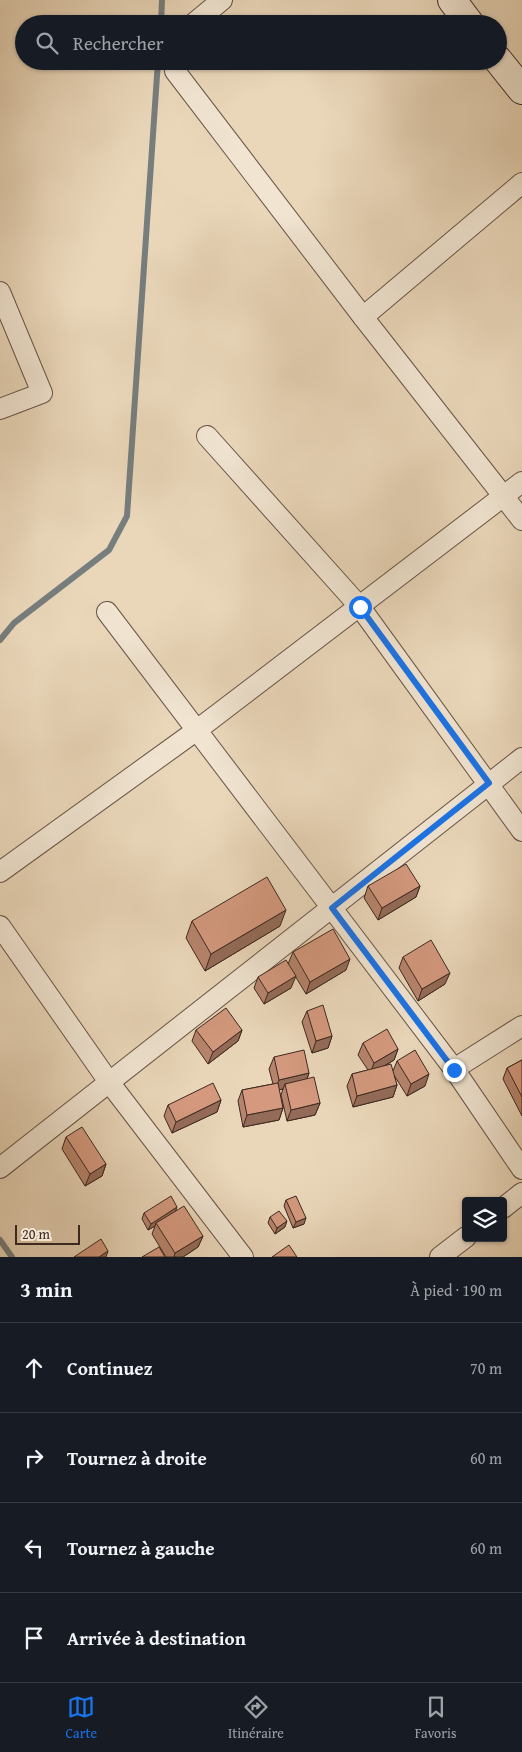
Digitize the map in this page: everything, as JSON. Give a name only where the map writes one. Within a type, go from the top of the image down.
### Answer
[{"type":"street","points":[[204,15],[222,0]]},
{"type":"street","points":[[452,0],[463,15]]},
{"type":"street","points":[[506,70],[522,90]]},
{"type":"street","points":[[175,71],[363,317],[522,520]]},
{"type":"street","points":[[363,317],[522,183]]},
{"type":"street","points":[[0,292],[42,393],[0,409]]},
{"type":"street","points":[[207,436],[360,607],[522,831]]},
{"type":"street","points":[[0,872],[197,730],[522,482]]},
{"type":"street","points":[[107,612],[454,1070],[522,1169]]},
{"type":"street","points":[[0,1168],[522,758]]},
{"type":"street","points":[[0,926],[109,1082],[243,1257]]},
{"type":"street","points":[[454,1070],[522,1026]]},
{"type":"street","points":[[507,1205],[522,1193]]},
{"type":"street","points":[[440,1257],[462,1240]]},
{"type":"building","points":[[406,864],[420,886],[382,908],[368,886]]},
{"type":"building","points":[[267,877],[286,910],[211,954],[192,921]]},
{"type":"building","points":[[333,929],[350,959],[310,982],[293,952]]},
{"type":"building","points":[[431,940],[450,973],[422,989],[403,957]]},
{"type":"building","points":[[286,960],[296,976],[268,993],[258,977]]},
{"type":"building","points":[[323,1005],[332,1036],[316,1041],[307,1011]]},
{"type":"building","points":[[226,1008],[242,1030],[213,1052],[196,1030]]},
{"type":"building","points":[[387,1029],[398,1049],[374,1063],[363,1043]]},
{"type":"building","points":[[304,1050],[309,1073],[279,1080],[274,1057]]},
{"type":"building","points":[[415,1050],[429,1074],[411,1084],[397,1061]]},
{"type":"building","points":[[522,1060],[522,1097],[507,1068]]},
{"type":"building","points":[[391,1064],[397,1085],[357,1096],[352,1074]]},
{"type":"building","points":[[314,1077],[320,1103],[291,1110],[285,1084]]},
{"type":"building","points":[[213,1083],[221,1100],[176,1122],[168,1105]]},
{"type":"building","points":[[278,1083],[283,1108],[247,1115],[242,1090]]},
{"type":"building","points":[[82,1127],[106,1164],[90,1174],[66,1137]]},
{"type":"building","points":[[171,1196],[177,1207],[151,1224],[144,1213]]},
{"type":"building","points":[[296,1196],[306,1218],[296,1222],[286,1200]]},
{"type":"building","points":[[184,1206],[203,1236],[175,1253],[156,1223]]},
{"type":"building","points":[[279,1211],[287,1221],[277,1228],[270,1217]]},
{"type":"building","points":[[101,1239],[108,1251],[99,1257],[74,1257]]},
{"type":"building","points":[[289,1245],[297,1257],[272,1257]]},
{"type":"building","points":[[159,1247],[165,1257],[142,1257]]},
{"type":"waterway","points":[[161,15],[162,0]]},
{"type":"waterway","points":[[0,640],[14,623],[109,550],[127,516],[157,70]]},
{"type":"waterway","points":[[0,1240],[12,1257]]},
{"type":"route","points":[[360,607],[489,783],[332,908],[454,1070]]}]
